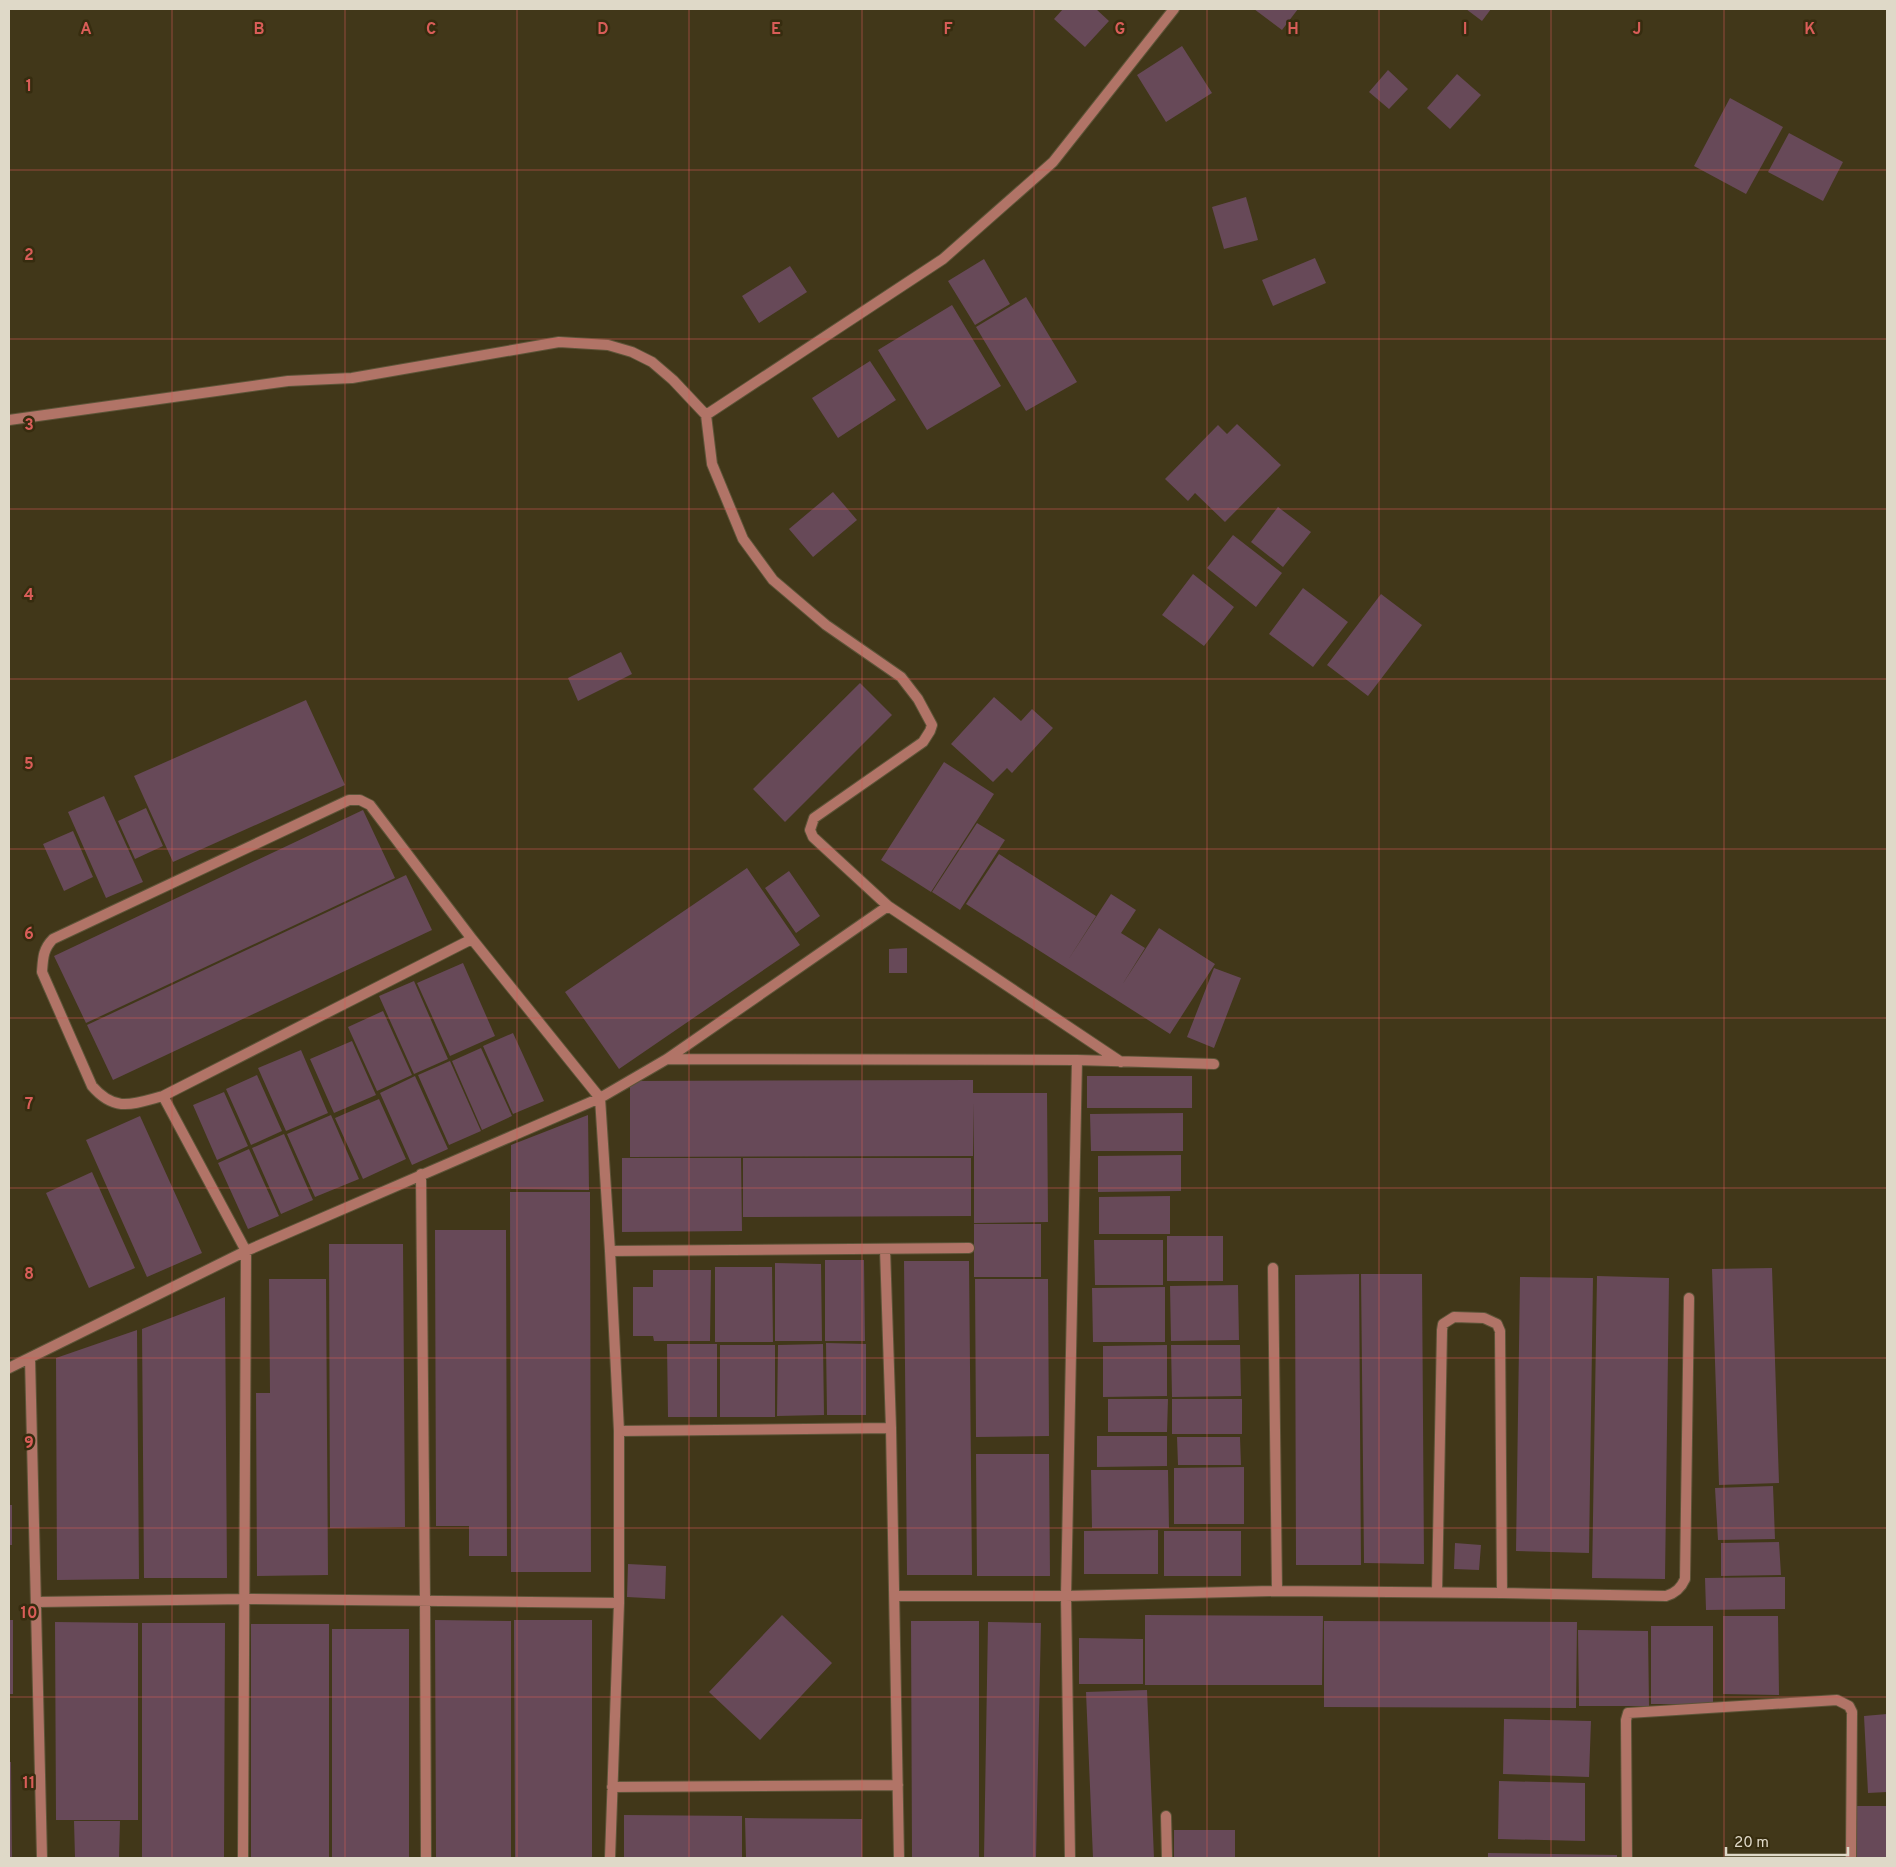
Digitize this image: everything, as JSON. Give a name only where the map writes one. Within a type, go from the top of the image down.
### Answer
[{"type":"street","points":[[706,415],[943,259],[1053,162],[1174,9]]},
{"type":"street","points":[[9,420],[288,381],[352,378],[559,342],[608,345],[632,352],[652,362],[674,380],[706,415],[712,464],[743,539],[773,580],[826,625],[901,677],[918,699],[932,725],[930,732],[923,742],[814,818],[810,830],[813,837],[888,906],[1121,1062]]},
{"type":"street","points":[[472,939],[163,1096],[133,1104],[120,1105],[110,1102],[101,1096],[92,1086],[42,972],[43,956],[47,946],[53,940],[349,800],[360,800],[370,805],[472,939],[600,1098],[610,1251],[618,1431],[619,1603],[610,1858]]},
{"type":"street","points":[[9,1368],[246,1251],[420,1174],[600,1098],[667,1059],[888,906]]},
{"type":"street","points":[[667,1059],[1077,1060],[1214,1064]]},
{"type":"street","points":[[1070,1858],[1066,1596],[1077,1060]]},
{"type":"street","points":[[163,1096],[246,1251],[243,1858]]},
{"type":"street","points":[[420,1174],[426,1858]]},
{"type":"street","points":[[610,1251],[969,1248]]},
{"type":"street","points":[[885,1249],[892,1428],[899,1858]]},
{"type":"street","points":[[1273,1268],[1277,1591]]},
{"type":"street","points":[[895,1596],[1066,1596],[1277,1591],[1666,1596],[1674,1594],[1686,1579],[1689,1298]]},
{"type":"street","points":[[1437,1592],[1442,1330],[1443,1324],[1454,1317],[1484,1318],[1497,1324],[1500,1331],[1502,1593]]},
{"type":"street","points":[[30,1358],[42,1858]]},
{"type":"street","points":[[618,1431],[892,1428]]},
{"type":"street","points":[[36,1602],[245,1598],[619,1603]]},
{"type":"street","points":[[1627,1858],[1626,1720],[1628,1713],[1837,1700],[1849,1706],[1852,1712],[1851,1858]]},
{"type":"street","points":[[612,1787],[898,1785]]},
{"type":"street","points":[[1166,1816],[1167,1858]]},
{"type":"building","points":[[1063,9],[1096,9],[1109,21],[1085,47],[1054,19]]},
{"type":"building","points":[[1254,9],[1298,9],[1282,30]]},
{"type":"building","points":[[1466,9],[1491,9],[1482,21]]},
{"type":"building","points":[[1182,46],[1212,93],[1166,122],[1137,75]]},
{"type":"building","points":[[1388,70],[1408,89],[1389,109],[1369,92]]},
{"type":"building","points":[[1457,74],[1481,95],[1450,129],[1427,108]]},
{"type":"building","points":[[1730,98],[1783,127],[1746,194],[1694,166]]},
{"type":"building","points":[[1789,133],[1843,162],[1823,201],[1768,172]]},
{"type":"building","points":[[1246,197],[1258,240],[1224,249],[1212,207]]},
{"type":"building","points":[[1315,258],[1326,283],[1273,306],[1262,280]]},
{"type":"building","points":[[984,259],[1010,304],[975,325],[948,281]]},
{"type":"building","points":[[790,266],[807,292],[759,323],[742,296]]},
{"type":"building","points":[[1026,297],[1077,382],[1026,411],[976,327]]},
{"type":"building","points":[[952,305],[1001,386],[927,430],[878,350]]},
{"type":"building","points":[[870,361],[896,400],[838,438],[812,398]]},
{"type":"building","points":[[1237,424],[1281,465],[1225,522],[1195,493],[1188,501],[1165,479],[1218,425],[1227,434]]},
{"type":"building","points":[[833,492],[857,520],[813,557],[789,529]]},
{"type":"building","points":[[1278,507],[1311,532],[1283,567],[1251,542]]},
{"type":"building","points":[[1233,535],[1282,573],[1256,607],[1207,568]]},
{"type":"building","points":[[1193,574],[1234,607],[1204,646],[1162,615]]},
{"type":"building","points":[[1303,588],[1348,622],[1313,667],[1269,634]]},
{"type":"building","points":[[1381,594],[1422,625],[1368,696],[1327,665]]},
{"type":"building","points":[[621,652],[632,674],[578,701],[568,678]]},
{"type":"building","points":[[860,683],[892,715],[785,822],[753,789]]},
{"type":"building","points":[[994,697],[1021,721],[1032,709],[1053,728],[1012,773],[1007,768],[993,782],[951,744]]},
{"type":"building","points":[[306,700],[345,785],[173,862],[134,776]]},
{"type":"building","points":[[944,762],[994,794],[931,892],[881,860]]},
{"type":"building","points":[[104,796],[143,882],[106,898],[68,812]]},
{"type":"building","points":[[146,808],[163,846],[135,859],[118,821]]},
{"type":"building","points":[[363,810],[395,878],[86,1023],[54,956]]},
{"type":"building","points":[[977,823],[1005,840],[960,910],[932,892]]},
{"type":"building","points":[[73,831],[93,877],[64,891],[43,844]]},
{"type":"building","points":[[999,854],[1096,916],[1068,960],[1111,894],[1136,910],[1121,933],[1145,948],[1122,985],[1159,928],[1215,964],[1170,1034],[966,904]]},
{"type":"building","points":[[747,868],[800,945],[619,1069],[565,992]]},
{"type":"building","points":[[789,871],[820,916],[796,933],[765,888]]},
{"type":"building","points":[[406,875],[432,930],[113,1080],[87,1025]]},
{"type":"building","points":[[907,948],[907,973],[889,973],[889,949]]},
{"type":"building","points":[[463,963],[495,1036],[450,1056],[417,983]]},
{"type":"building","points":[[1214,968],[1241,978],[1214,1048],[1187,1037]]},
{"type":"building","points":[[414,981],[448,1059],[414,1074],[379,996]]},
{"type":"building","points":[[383,1011],[412,1075],[377,1091],[348,1027]]},
{"type":"building","points":[[513,1033],[544,1101],[513,1114],[483,1046]]},
{"type":"building","points":[[352,1041],[376,1095],[334,1113],[310,1059]]},
{"type":"building","points":[[481,1048],[512,1116],[482,1130],[452,1061]]},
{"type":"building","points":[[301,1050],[328,1113],[286,1131],[258,1068]]},
{"type":"building","points":[[450,1061],[481,1131],[449,1145],[418,1075]]},
{"type":"building","points":[[257,1075],[282,1131],[251,1145],[226,1089]]},
{"type":"building","points":[[415,1076],[448,1149],[412,1165],[380,1093]]},
{"type":"building","points":[[1087,1076],[1192,1076],[1192,1108],[1087,1108]]},
{"type":"building","points":[[973,1080],[973,1093],[1047,1093],[1048,1222],[974,1223],[974,1103],[973,1156],[630,1157],[630,1081]]},
{"type":"building","points":[[224,1092],[248,1146],[217,1160],[193,1105]]},
{"type":"building","points":[[379,1099],[406,1159],[363,1179],[335,1118]]},
{"type":"building","points":[[1183,1113],[1183,1151],[1091,1151],[1090,1114]]},
{"type":"building","points":[[331,1115],[359,1179],[315,1197],[287,1134]]},
{"type":"building","points":[[588,1115],[589,1190],[511,1189],[511,1145]]},
{"type":"building","points":[[140,1116],[202,1253],[147,1277],[86,1140]]},
{"type":"building","points":[[284,1134],[313,1200],[281,1214],[252,1148]]},
{"type":"building","points":[[249,1149],[279,1216],[248,1229],[218,1163]]},
{"type":"building","points":[[1181,1155],[1181,1191],[1098,1192],[1098,1156]]},
{"type":"building","points":[[622,1158],[741,1158],[742,1231],[622,1232]]},
{"type":"building","points":[[743,1158],[971,1158],[971,1216],[743,1217]]},
{"type":"building","points":[[92,1172],[135,1268],[89,1288],[46,1193]]},
{"type":"building","points":[[510,1192],[590,1192],[591,1572],[511,1572]]},
{"type":"building","points":[[1170,1196],[1170,1234],[1099,1234],[1099,1197]]},
{"type":"building","points":[[974,1224],[1041,1224],[1041,1277],[974,1277]]},
{"type":"building","points":[[435,1230],[506,1230],[507,1556],[469,1556],[469,1526],[436,1526]]},
{"type":"building","points":[[1167,1236],[1223,1236],[1223,1281],[1167,1281]]},
{"type":"building","points":[[1094,1240],[1163,1240],[1163,1285],[1095,1285]]},
{"type":"building","points":[[329,1244],[403,1244],[405,1527],[330,1528]]},
{"type":"building","points":[[825,1260],[864,1260],[865,1341],[825,1341]]},
{"type":"building","points":[[904,1261],[969,1261],[972,1575],[907,1575]]},
{"type":"building","points":[[775,1263],[821,1264],[822,1341],[775,1341]]},
{"type":"building","points":[[715,1267],[772,1267],[773,1342],[715,1342]]},
{"type":"building","points":[[1772,1268],[1779,1483],[1719,1485],[1712,1269]]},
{"type":"building","points":[[653,1270],[711,1270],[710,1341],[654,1341],[653,1336],[633,1336],[633,1287],[653,1287]]},
{"type":"building","points":[[1359,1274],[1361,1565],[1296,1565],[1295,1275]]},
{"type":"building","points":[[1361,1274],[1422,1274],[1424,1564],[1364,1563]]},
{"type":"building","points":[[1597,1276],[1669,1278],[1665,1579],[1592,1578]]},
{"type":"building","points":[[1520,1277],[1593,1278],[1589,1553],[1516,1551]]},
{"type":"building","points":[[269,1279],[326,1279],[328,1575],[257,1576],[256,1393],[270,1393]]},
{"type":"building","points":[[975,1279],[1048,1279],[1049,1436],[976,1437]]},
{"type":"building","points":[[1238,1285],[1239,1340],[1171,1341],[1170,1286]]},
{"type":"building","points":[[1165,1287],[1165,1342],[1093,1342],[1092,1288]]},
{"type":"building","points":[[225,1297],[227,1578],[144,1578],[142,1329]]},
{"type":"building","points":[[137,1330],[139,1579],[57,1580],[56,1358]]},
{"type":"building","points":[[826,1343],[866,1344],[866,1415],[827,1415]]},
{"type":"building","points":[[667,1344],[717,1344],[717,1417],[668,1417]]},
{"type":"building","points":[[823,1344],[824,1415],[777,1416],[778,1345]]},
{"type":"building","points":[[720,1345],[775,1345],[775,1417],[720,1417]]},
{"type":"building","points":[[1167,1345],[1167,1396],[1103,1397],[1103,1346]]},
{"type":"building","points":[[1171,1345],[1240,1345],[1241,1396],[1172,1397]]},
{"type":"building","points":[[1108,1399],[1168,1399],[1167,1432],[1108,1432]]},
{"type":"building","points":[[1172,1399],[1242,1399],[1242,1434],[1172,1434]]},
{"type":"building","points":[[1097,1436],[1167,1436],[1167,1466],[1097,1467]]},
{"type":"building","points":[[1177,1437],[1240,1437],[1241,1465],[1178,1465]]},
{"type":"building","points":[[976,1454],[1049,1454],[1050,1576],[977,1576]]},
{"type":"building","points":[[1244,1467],[1244,1524],[1174,1524],[1174,1468]]},
{"type":"building","points":[[1091,1470],[1168,1470],[1169,1528],[1092,1528]]},
{"type":"building","points":[[1773,1486],[1775,1539],[1718,1540],[1715,1488]]},
{"type":"building","points":[[9,1505],[12,1505],[12,1545],[9,1545]]},
{"type":"building","points":[[1158,1530],[1158,1574],[1084,1574],[1084,1531]]},
{"type":"building","points":[[1164,1531],[1241,1531],[1241,1576],[1164,1576]]},
{"type":"building","points":[[1779,1542],[1781,1575],[1721,1576],[1721,1543]]},
{"type":"building","points":[[1455,1543],[1481,1545],[1479,1570],[1454,1569]]},
{"type":"building","points":[[628,1564],[666,1566],[665,1599],[627,1597]]},
{"type":"building","points":[[1785,1577],[1785,1609],[1706,1610],[1705,1578]]},
{"type":"building","points":[[782,1615],[832,1663],[760,1740],[709,1692]]},
{"type":"building","points":[[1145,1615],[1323,1616],[1322,1685],[1145,1685]]},
{"type":"building","points":[[1723,1616],[1778,1616],[1779,1695],[1723,1694]]},
{"type":"building","points":[[9,1620],[13,1620],[13,1694],[9,1694]]},
{"type":"building","points":[[435,1620],[511,1621],[511,1858],[436,1858]]},
{"type":"building","points":[[514,1620],[592,1620],[592,1858],[515,1858]]},
{"type":"building","points":[[911,1621],[979,1621],[979,1858],[912,1858]]},
{"type":"building","points":[[1324,1621],[1577,1622],[1576,1708],[1324,1707]]},
{"type":"building","points":[[55,1622],[138,1623],[138,1820],[56,1820]]},
{"type":"building","points":[[988,1622],[1041,1623],[1036,1858],[984,1858]]},
{"type":"building","points":[[142,1623],[225,1623],[224,1858],[142,1858]]},
{"type":"building","points":[[251,1624],[329,1624],[329,1858],[251,1858]]},
{"type":"building","points":[[1651,1626],[1713,1626],[1713,1704],[1651,1704]]},
{"type":"building","points":[[332,1629],[409,1629],[409,1858],[332,1858]]},
{"type":"building","points":[[1578,1630],[1648,1631],[1649,1706],[1579,1706]]},
{"type":"building","points":[[1079,1638],[1143,1639],[1143,1684],[1079,1684]]},
{"type":"building","points":[[1147,1690],[1154,1858],[1093,1858],[1086,1692]]},
{"type":"building","points":[[1887,1714],[1887,1792],[1868,1793],[1864,1716]]},
{"type":"building","points":[[1504,1719],[1591,1721],[1589,1777],[1503,1774]]},
{"type":"building","points":[[9,1762],[11,1762],[12,1858],[9,1858]]},
{"type":"building","points":[[1499,1781],[1585,1783],[1585,1841],[1498,1839]]},
{"type":"building","points":[[1854,1806],[1887,1806],[1887,1858],[1856,1858]]},
{"type":"building","points":[[624,1815],[742,1816],[742,1858],[624,1858]]},
{"type":"building","points":[[745,1818],[862,1819],[862,1858],[746,1858]]},
{"type":"building","points":[[74,1821],[120,1821],[119,1858],[75,1858]]},
{"type":"building","points":[[1174,1830],[1235,1830],[1235,1858],[1174,1858]]},
{"type":"building","points":[[1488,1853],[1617,1855],[1617,1858],[1488,1858]]}]
